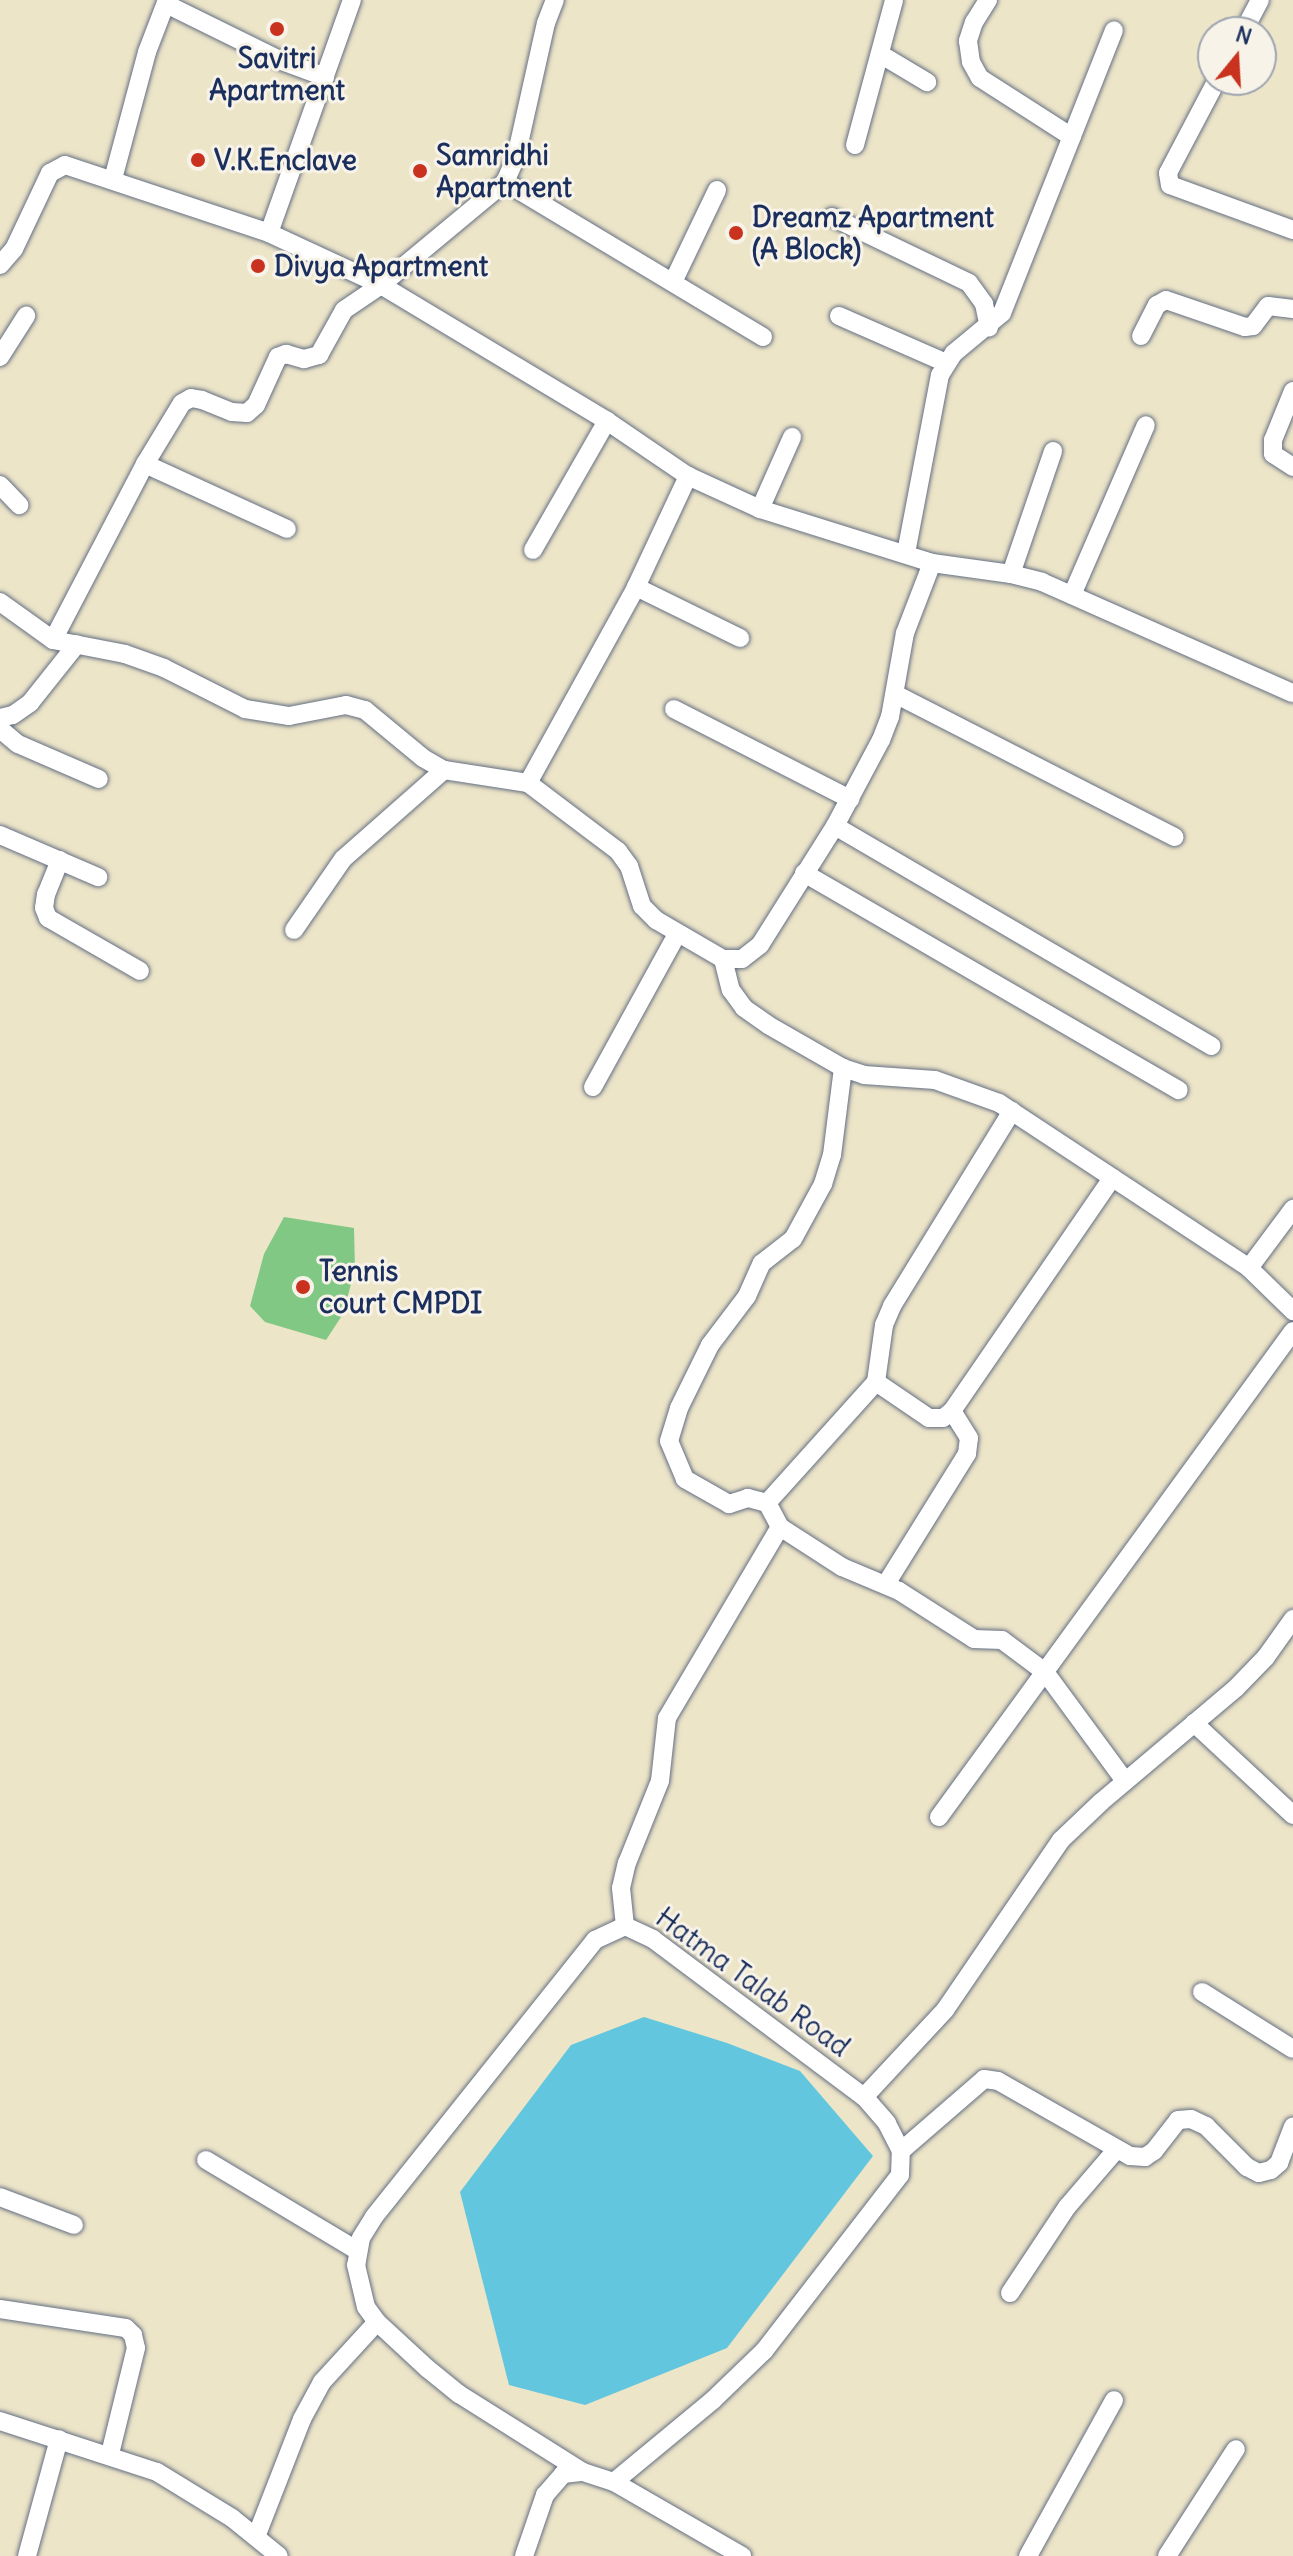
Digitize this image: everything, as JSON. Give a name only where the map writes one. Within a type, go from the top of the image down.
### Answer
[{"type":"street","points":[[269,233],[352,0]]},
{"type":"street","points":[[53,640],[145,464],[182,403],[191,398],[232,412],[247,413],[256,405],[278,357],[286,354],[304,359],[319,355],[344,310],[381,285],[505,182],[519,145],[546,23],[555,0]]},
{"type":"street","points":[[855,145],[894,0]]},
{"type":"street","points":[[988,0],[974,22],[968,41],[971,62],[980,78],[1072,137]]},
{"type":"street","points":[[113,179],[137,87],[167,2],[282,61],[325,77]]},
{"type":"street","points":[[906,553],[940,375],[946,363],[1002,313],[1114,30]]},
{"type":"street","points":[[880,54],[927,82]]},
{"type":"street","points":[[1209,96],[1168,173],[1170,185],[1293,230]]},
{"type":"street","points":[[0,265],[14,249],[45,182],[57,167],[75,167],[113,179],[269,233],[381,285],[607,421],[688,476],[760,509],[932,563],[1011,574],[1072,595],[1293,693]]},
{"type":"street","points":[[505,182],[763,337]]},
{"type":"street","points":[[673,282],[717,190]]},
{"type":"street","points":[[832,217],[969,283],[984,304],[989,327]]},
{"type":"street","points":[[1141,336],[1157,305],[1166,300],[1245,327],[1253,326],[1268,306],[1293,309]]},
{"type":"street","points":[[0,357],[26,316]]},
{"type":"street","points":[[839,316],[946,363]]},
{"type":"street","points":[[1293,391],[1273,440],[1273,454],[1293,467]]},
{"type":"street","points":[[533,550],[607,421]]},
{"type":"street","points":[[1072,595],[1146,425]]},
{"type":"street","points":[[760,509],[792,437]]},
{"type":"street","points":[[1011,574],[1053,451]]},
{"type":"street","points":[[145,464],[287,529]]},
{"type":"street","points":[[528,783],[636,587],[688,476]]},
{"type":"street","points":[[0,485],[19,505]]},
{"type":"street","points":[[0,602],[53,640],[164,668],[245,709],[289,716],[346,705],[365,710],[423,758],[444,770],[528,783],[618,851],[629,866],[642,906],[656,920],[723,959],[742,959],[760,945],[835,826],[881,740],[895,694],[905,633],[932,563]]},
{"type":"street","points":[[636,587],[740,638]]},
{"type":"street","points":[[0,718],[13,715],[30,703],[77,644]]},
{"type":"street","points":[[895,694],[1174,837]]},
{"type":"street","points":[[674,709],[850,799]]},
{"type":"street","points":[[0,729],[18,744],[99,779]]},
{"type":"street","points":[[294,930],[343,859],[444,770]]},
{"type":"street","points":[[835,826],[1211,1046]]},
{"type":"street","points":[[0,835],[98,877]]},
{"type":"street","points":[[60,860],[46,894],[44,908],[48,918],[140,971]]},
{"type":"street","points":[[804,873],[1179,1090]]},
{"type":"street","points":[[593,1087],[677,934]]},
{"type":"street","points":[[723,959],[731,990],[744,1008],[768,1025],[843,1068],[864,1075],[935,1080],[999,1103],[1249,1268],[1293,1311]]},
{"type":"street","points":[[843,1068],[832,1155],[823,1184],[793,1239],[762,1263],[747,1296],[710,1345],[679,1408],[669,1441],[685,1479],[704,1493],[729,1504],[748,1498],[767,1503],[780,1527],[842,1567],[886,1584],[974,1639],[1002,1640],[1045,1672],[1125,1781]]},
{"type":"street","points":[[767,1503],[876,1382],[884,1325],[892,1306],[1012,1111]]},
{"type":"street","points":[[876,1382],[917,1413],[929,1418],[943,1418],[952,1411],[1112,1178]]},
{"type":"street","points":[[1249,1268],[1293,1209]]},
{"type":"street","points":[[939,1817],[1293,1331]]},
{"type":"street","points":[[886,1584],[967,1454],[969,1438],[952,1411]]},
{"type":"street","points":[[625,1926],[621,1888],[627,1863],[660,1781],[667,1718],[780,1527]]},
{"type":"street","points":[[864,2097],[945,2010],[1061,1840],[1266,1657],[1293,1619]]},
{"type":"street","points":[[1194,1723],[1293,1815]]},
{"type":"street","name":"Hatma Talab Road","points":[[358,2251],[374,2217],[595,1940],[625,1926],[653,1939],[864,2097],[887,2123],[901,2151]]},
{"type":"street","points":[[1202,1992],[1293,2049]]},
{"type":"street","points":[[614,2482],[713,2400],[764,2351],[887,2195],[900,2175],[901,2151],[984,2079],[998,2081],[1130,2156],[1145,2157],[1154,2151],[1178,2120],[1191,2119],[1206,2126],[1247,2167],[1259,2173],[1271,2170],[1279,2163],[1293,2127]]},
{"type":"street","points":[[1010,2293],[1067,2207],[1116,2150]]},
{"type":"street","points":[[206,2160],[358,2251],[358,2281],[377,2322],[459,2394],[583,2472],[614,2482],[742,2556]]},
{"type":"street","points":[[0,2197],[74,2225]]},
{"type":"street","points":[[0,2309],[126,2328],[133,2335],[136,2348],[110,2454]]},
{"type":"street","points":[[256,2537],[302,2419],[322,2382],[377,2322]]},
{"type":"street","points":[[1028,2556],[1114,2400]]},
{"type":"street","points":[[0,2421],[110,2454],[157,2472],[189,2489],[279,2556]]},
{"type":"street","points":[[27,2556],[59,2439]]},
{"type":"street","points":[[1167,2556],[1236,2449]]},
{"type":"street","points":[[524,2556],[545,2495],[563,2474],[583,2472]]},
{"type":"green space","name":"Tennis court CMPDI","points":[[284,1217],[354,1228],[355,1269],[343,1314],[326,1340],[265,1322],[250,1306],[264,1254]]},
{"type":"water","points":[[644,2017],[727,2043],[800,2071],[873,2156],[727,2348],[585,2405],[509,2385],[460,2192],[571,2045]]},
{"type":"place","name":"Savitri Apartment","points":[[277,29]]},
{"type":"place","name":"V.K.Enclave","points":[[198,160]]},
{"type":"place","name":"Samridhi Apartment","points":[[420,171]]},
{"type":"place","name":"Dreamz Apartment (A Block)","points":[[736,233]]},
{"type":"place","name":"Divya Apartment","points":[[258,266]]},
{"type":"place","name":"Tennis court CMPDI","points":[[303,1287]]}]
